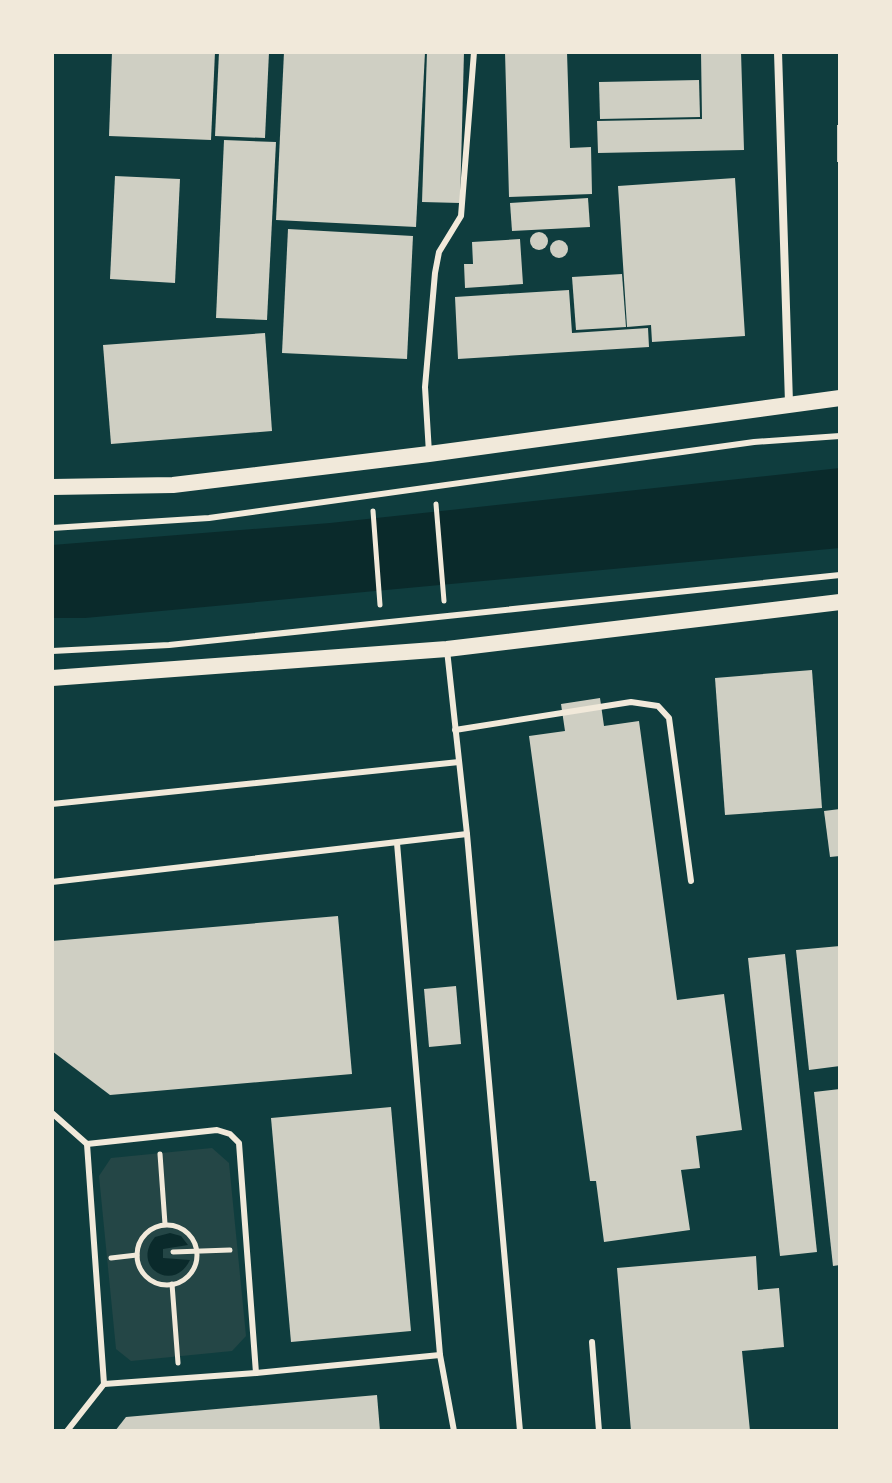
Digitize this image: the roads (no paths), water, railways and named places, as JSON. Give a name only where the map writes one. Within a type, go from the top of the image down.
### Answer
[{"type":"main road","points":[[52,487],[173,485],[840,398]]},
{"type":"main road","points":[[52,678],[447,649],[840,602]]},
{"type":"street","points":[[778,52],[789,403]]},
{"type":"lane","points":[[429,454],[425,387],[435,273],[439,252],[461,216],[474,52]]},
{"type":"lane","points":[[52,528],[209,518],[754,442],[840,436]]},
{"type":"lane","points":[[52,651],[169,645],[840,575]]},
{"type":"lane","points":[[447,649],[467,834],[520,1431]]},
{"type":"lane","points":[[455,730],[631,702],[658,706],[669,718],[691,881]]},
{"type":"lane","points":[[52,804],[459,762]]},
{"type":"lane","points":[[52,882],[467,834]]},
{"type":"lane","points":[[397,843],[440,1355],[454,1431]]},
{"type":"lane","points":[[52,1113],[87,1144],[104,1384],[67,1431]]},
{"type":"lane","points":[[87,1144],[217,1130],[230,1134],[239,1143],[256,1373]]},
{"type":"lane","points":[[592,1342],[599,1431]]},
{"type":"lane","points":[[104,1384],[440,1355]]}]
